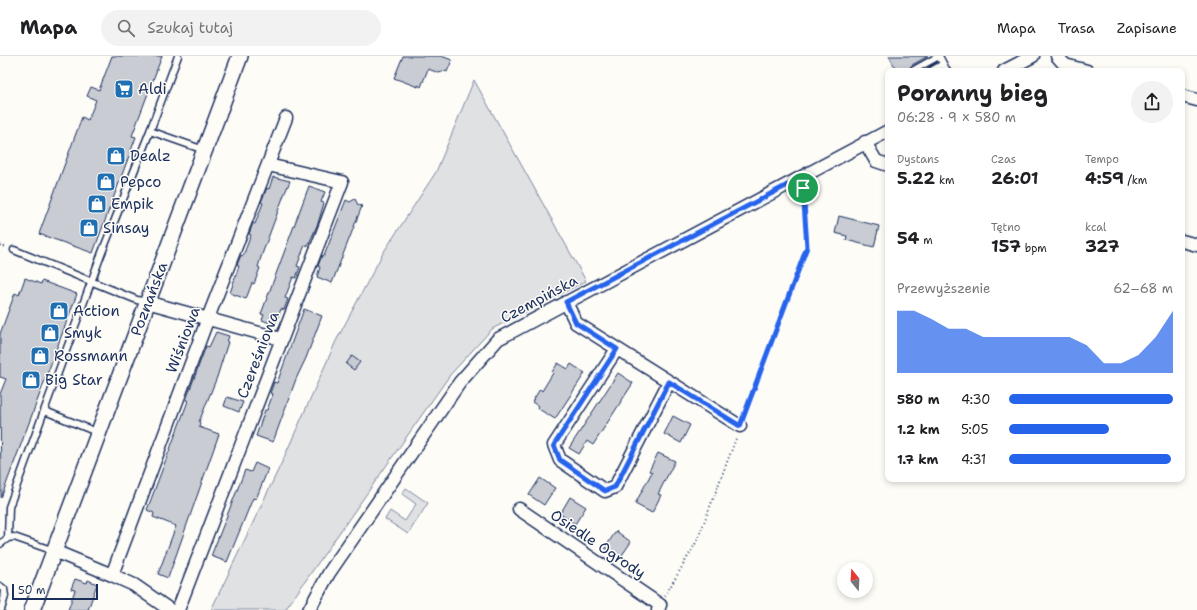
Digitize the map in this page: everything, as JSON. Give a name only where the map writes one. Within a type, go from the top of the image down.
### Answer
[{"type":"street","name":"Poznańska","points":[[32,610],[240,56]]},
{"type":"street","points":[[1010,68],[1033,56]]},
{"type":"street","points":[[1057,56],[1065,65],[1076,68]]},
{"type":"street","points":[[1185,97],[1197,100]]},
{"type":"street","name":"Wiśniowa","points":[[112,575],[208,318],[286,118]]},
{"type":"street","name":"Czempińska","points":[[309,610],[329,573],[460,382],[498,339],[885,132]]},
{"type":"street","points":[[865,142],[876,161],[885,164]]},
{"type":"street","name":"Czereśniowa","points":[[178,610],[342,182],[268,165]]},
{"type":"street","points":[[1185,242],[1197,245]]},
{"type":"street","points":[[147,302],[281,339]]},
{"type":"street","points":[[566,302],[576,323],[740,426]]},
{"type":"street","points":[[617,349],[554,445],[560,460],[605,491],[615,487],[669,382]]},
{"type":"street","name":"Osiedle Ogrody","points":[[519,510],[659,607]]},
{"type":"street","points":[[54,551],[134,585],[170,610]]},
{"type":"lane","points":[[8,538],[9,507],[92,282],[178,56]]},
{"type":"lane","points":[[917,68],[939,56],[945,68]]},
{"type":"lane","points":[[936,68],[943,64]]},
{"type":"lane","points":[[150,131],[204,151]]},
{"type":"lane","points":[[14,250],[137,300],[147,302]]},
{"type":"lane","points":[[45,411],[99,433]]},
{"type":"lane","points":[[0,544],[8,538],[14,537],[54,551]]},
{"type":"lane","points":[[0,586],[6,593],[1,610]]},
{"type":"path","points":[[659,607],[697,541],[807,247],[802,188],[798,191]]},
{"type":"shaded area","points":[[474,80],[586,281],[492,329],[450,375],[285,610],[211,610],[282,462],[336,341],[383,253],[436,172]]},
{"type":"shaded area","points":[[406,488],[428,503],[408,534],[385,519],[390,511],[405,521],[416,504],[402,494]]},
{"type":"building","points":[[112,56],[162,56],[132,136],[136,137],[93,253],[39,234],[82,117],[88,120],[96,100],[87,96],[91,87],[99,90]]},
{"type":"building","points":[[403,56],[441,56],[452,60],[447,72],[445,71],[439,73],[428,69],[421,87],[418,85],[418,87],[394,78]]},
{"type":"building","points":[[889,56],[928,56],[912,65],[910,68],[895,68]]},
{"type":"building","points":[[273,177],[290,181],[261,257],[258,267],[260,268],[246,299],[230,293],[239,266],[237,265],[241,255],[243,256],[251,235],[249,234],[253,223],[255,224],[263,203],[261,202],[267,188],[269,189]]},
{"type":"building","points":[[309,186],[325,192],[321,202],[324,203],[318,223],[308,246],[305,245],[297,266],[300,267],[296,278],[293,277],[285,298],[288,299],[284,310],[281,309],[275,325],[262,320],[264,315],[261,314]]},
{"type":"building","points":[[355,199],[358,205],[362,206],[332,283],[317,277],[320,267],[318,266],[322,255],[324,256],[346,200],[350,202]]},
{"type":"building","points":[[839,216],[879,226],[874,247],[846,240],[847,236],[835,233]]},
{"type":"building","points":[[25,278],[41,284],[42,281],[77,294],[1,498],[0,394],[6,379],[0,377],[0,334],[15,293],[19,295]]},
{"type":"building","points":[[304,309],[322,316],[306,358],[296,379],[273,442],[256,436],[265,410],[267,410],[273,394],[270,393],[274,382],[277,383]]},
{"type":"building","points":[[216,332],[229,336],[228,342],[217,377],[199,422],[199,427],[219,434],[168,578],[158,574],[176,526],[153,517],[154,513],[147,510],[188,401],[186,400],[206,346],[209,347]]},
{"type":"building","points":[[352,356],[360,362],[354,370],[346,364]]},
{"type":"building","points":[[558,363],[568,369],[571,364],[585,373],[555,419],[537,408],[538,406],[532,402],[540,389],[542,391]]},
{"type":"building","points":[[618,373],[633,383],[593,445],[587,441],[579,454],[569,448]]},
{"type":"building","points":[[227,397],[243,402],[239,412],[224,406]]},
{"type":"building","points":[[673,416],[690,425],[681,443],[664,434]]},
{"type":"building","points":[[658,453],[675,461],[658,494],[661,495],[652,513],[635,504],[652,472],[649,471]]},
{"type":"building","points":[[255,463],[268,469],[256,499],[253,498],[227,562],[211,556],[245,470],[251,472]]},
{"type":"building","points":[[540,478],[555,488],[544,505],[529,495]]},
{"type":"building","points":[[570,497],[586,507],[575,524],[560,514]]},
{"type":"building","points":[[616,531],[631,542],[620,558],[605,548]]},
{"type":"building","points":[[75,579],[87,583],[88,580],[97,584],[88,610],[68,610],[75,590],[71,589]]},
{"type":"place","name":"Aldi","points":[[124,89]]},
{"type":"place","name":"Dealz","points":[[116,156]]},
{"type":"place","name":"Pepco","points":[[106,182]]},
{"type":"place","name":"Empik","points":[[97,204]]},
{"type":"place","name":"Sinsay","points":[[89,228]]},
{"type":"place","name":"Action","points":[[59,311]]},
{"type":"place","name":"Smyk","points":[[50,333]]},
{"type":"place","name":"Rossmann","points":[[40,356]]},
{"type":"place","name":"Big Star","points":[[31,380]]},
{"type":"route","points":[[797,180],[803,188],[807,247],[740,426],[669,382],[615,487],[605,491],[560,460],[554,445],[617,349],[576,323],[566,302],[797,180]]}]
